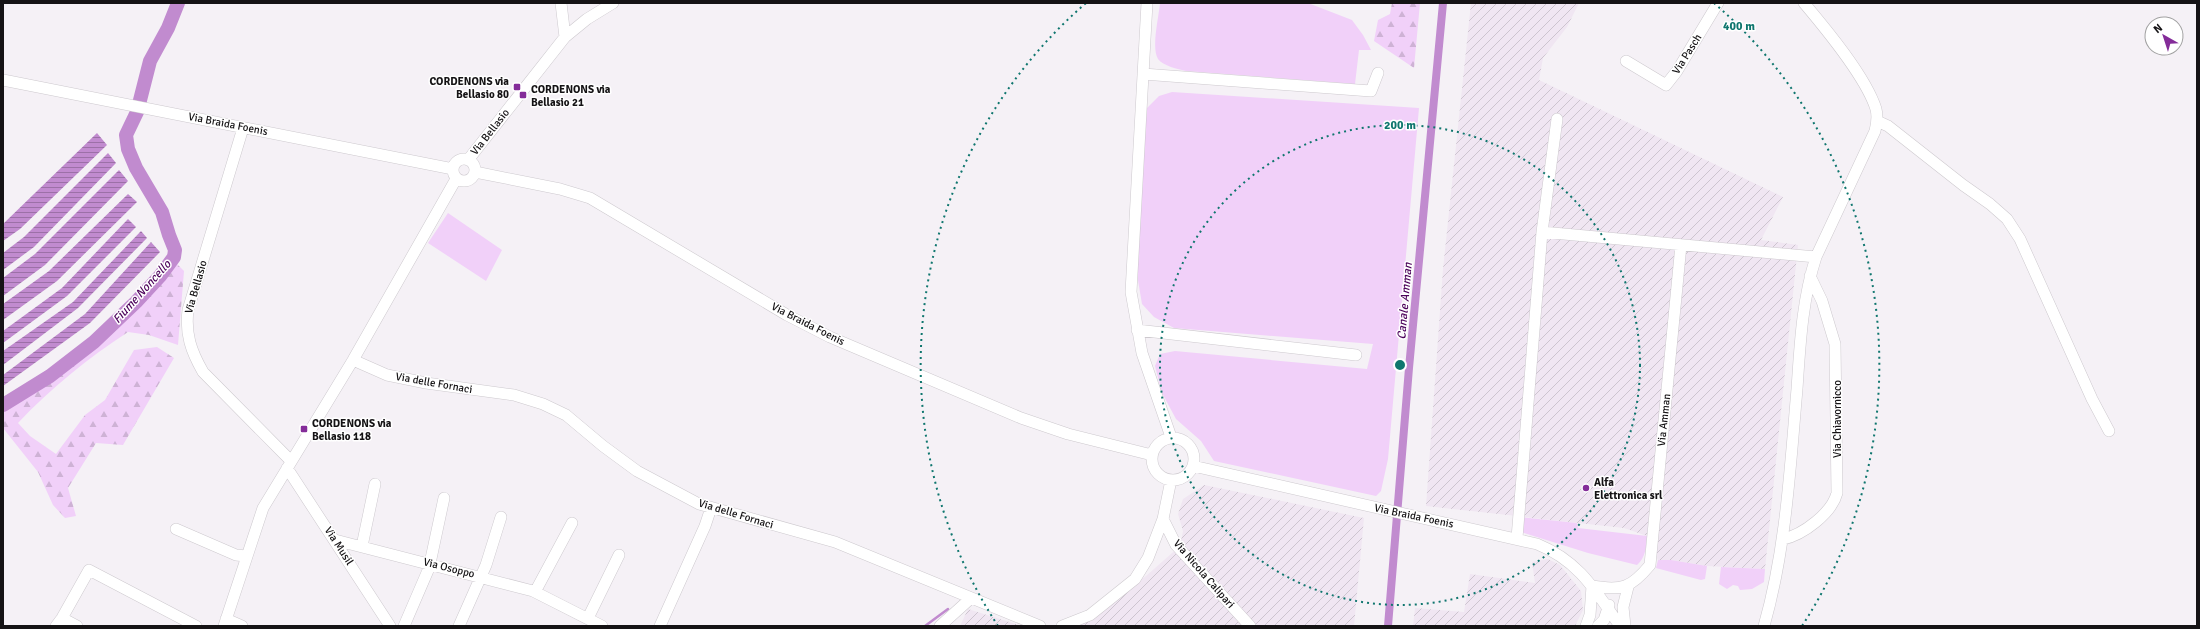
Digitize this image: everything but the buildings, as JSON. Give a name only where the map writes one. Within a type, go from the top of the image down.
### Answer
[{"type":"street","points":[[561,3],[565,37]]},
{"type":"street","name":"Via Bellasio","points":[[468,160],[565,37],[586,19],[613,3]]},
{"type":"street","points":[[1147,3],[1130,292],[1142,353],[1171,437]]},
{"type":"street","name":"Via Pasch","points":[[1626,61],[1666,85],[1677,72],[1718,3]]},
{"type":"street","points":[[1764,626],[1771,601],[1783,539],[1802,321],[1810,276],[1816,257],[1875,130],[1877,121],[1876,110],[1842,50],[1804,3]]},
{"type":"street","points":[[1143,74],[1371,91],[1378,73]]},
{"type":"street","name":"Via Braida Foenis","points":[[3,80],[119,102],[454,174]]},
{"type":"street","points":[[1517,538],[1542,232],[1557,119]]},
{"type":"street","points":[[1877,121],[1900,136],[1990,204],[2007,219],[2020,238],[2092,399],[2109,431]]},
{"type":"street","name":"Via Bellasio","points":[[243,128],[188,310],[186,328],[193,355],[203,372],[289,464]]},
{"type":"street","points":[[242,626],[225,623],[263,508],[353,360],[454,174],[457,162],[462,159],[468,160],[474,164],[475,172],[471,179],[467,181],[462,182],[454,174]]},
{"type":"street","name":"Via Braida Foenis","points":[[475,172],[560,189],[590,198],[787,315],[830,337],[1021,418],[1068,434],[1152,455]]},
{"type":"street","points":[[1542,232],[1816,257]]},
{"type":"street","name":"Via Amman","points":[[1609,610],[1609,598],[1650,565],[1681,245]]},
{"type":"street","name":"Via Chiavornicco","points":[[1783,539],[1792,538],[1803,532],[1832,504],[1837,493],[1835,344],[1822,301],[1810,276]]},
{"type":"street","points":[[1137,330],[1356,356]]},
{"type":"street","name":"Via delle Fornaci","points":[[353,360],[386,375],[426,384],[514,395],[543,404],[566,415],[603,446],[637,471],[658,484],[712,508],[835,542],[970,599],[1040,626]]},
{"type":"street","points":[[1171,437],[1181,438],[1189,444],[1194,454],[1193,466],[1184,477],[1171,480],[1163,478],[1154,469],[1152,455],[1157,444],[1171,437]]},
{"type":"street","name":"Via Musil","points":[[289,464],[390,626]]},
{"type":"street","name":"Via Braida Foenis","points":[[1193,466],[1389,511],[1517,538],[1537,544],[1563,556],[1579,570],[1609,610]]},
{"type":"street","points":[[1062,626],[1090,615],[1136,579],[1148,558],[1164,519],[1171,480]]},
{"type":"street","points":[[362,546],[375,484]]},
{"type":"street","points":[[404,626],[430,564],[444,498]]},
{"type":"street","points":[[661,624],[712,508]]},
{"type":"street","points":[[459,626],[481,577],[501,517]]},
{"type":"street","name":"Via Nicola Calipari","points":[[1164,519],[1176,545],[1250,626]]},
{"type":"street","points":[[535,592],[572,523]]},
{"type":"street","points":[[176,529],[236,555],[246,556]]},
{"type":"street","name":"Via Osoppo","points":[[335,540],[535,592],[602,626]]},
{"type":"street","points":[[588,618],[619,556]]},
{"type":"street","points":[[77,626],[59,622],[89,570],[196,626]]},
{"type":"street","points":[[1586,626],[1590,615],[1592,586],[1623,588],[1625,599],[1623,616],[1625,626]]},
{"type":"street","points":[[940,626],[970,599]]},
{"type":"street","points":[[1590,615],[1609,610],[1625,599]]},
{"type":"street","points":[[1598,626],[1604,620],[1609,610]]},
{"type":"street","points":[[1609,610],[1620,626]]},
{"type":"shaded area","points":[[1471,3],[1579,3],[1567,27],[1543,58],[1539,80],[1783,197],[1761,240],[1798,245],[1765,569],[1707,566],[1671,560],[1658,560],[1647,536],[1624,528],[1426,506],[1443,269]]},
{"type":"shaded area","points":[[97,133],[107,145],[20,229],[3,241],[3,224]]},
{"type":"shaded area","points":[[108,153],[116,163],[34,247],[3,270],[3,253],[24,237]]},
{"type":"shaded area","points":[[119,170],[128,181],[45,265],[3,296],[3,278],[35,254]]},
{"type":"shaded area","points":[[128,194],[137,202],[57,281],[3,320],[3,304],[49,271]]},
{"type":"shaded area","points":[[128,219],[136,227],[67,296],[3,343],[3,331],[62,288]]},
{"type":"shaded area","points":[[141,231],[147,238],[78,308],[3,365],[3,351],[73,302]]},
{"type":"shaded area","points":[[151,242],[160,252],[90,323],[3,386],[3,375],[85,314]]},
{"type":"shaded area","points":[[1204,485],[1364,518],[1354,626],[1078,626],[1146,576],[1180,546],[1183,531],[1178,514],[1183,499]]},
{"type":"shaded area","points":[[1548,559],[1560,565],[1581,591],[1583,610],[1575,626],[1413,626],[1415,608],[1464,612],[1470,574],[1535,583],[1532,562]]},
{"type":"shaded area","points":[[968,609],[1022,626],[960,626]]},
{"type":"green space","points":[[1160,3],[1308,3],[1352,20],[1363,35],[1371,50],[1359,50],[1355,84],[1186,71],[1163,64],[1158,59],[1156,54],[1155,40]]},
{"type":"green space","points":[[1392,3],[1420,3],[1414,68],[1374,41],[1378,20],[1390,14]]},
{"type":"green space","points":[[1172,92],[1419,108],[1388,459],[1381,491],[1376,496],[1214,461],[1201,441],[1176,419],[1162,393],[1155,366],[1160,354],[1175,351],[1367,369],[1373,344],[1174,328],[1154,317],[1142,304],[1133,251],[1147,108],[1159,96]]},
{"type":"green space","points":[[448,213],[502,250],[486,281],[428,243]]},
{"type":"green space","points":[[176,263],[184,271],[178,345],[149,335],[128,332],[70,374],[18,423],[30,436],[56,454],[85,415],[105,400],[134,350],[157,347],[174,358],[123,445],[96,443],[68,488],[76,516],[65,518],[53,505],[38,472],[3,428],[3,405],[49,375],[92,343],[132,307],[151,287],[168,265]]},
{"type":"green space","points":[[1520,517],[1577,523],[1578,528],[1647,536],[1645,552],[1637,565],[1588,553],[1521,532]]},
{"type":"green space","points":[[1658,560],[1671,560],[1707,566],[1705,579],[1701,580],[1656,568]]},
{"type":"green space","points":[[1721,567],[1765,569],[1764,582],[1752,589],[1740,590],[1738,586],[1733,585],[1727,589],[1719,584]]},
{"type":"waterway","name":"Fiume Noncello","points":[[3,405],[50,376],[94,342],[136,302],[160,276],[174,257],[175,250],[162,212],[136,168],[128,149],[126,135],[137,112],[150,61],[168,28],[178,3]]},
{"type":"waterway","name":"Canale Amman","points":[[1388,626],[1409,368],[1443,3]]},
{"type":"waterway","points":[[925,626],[948,609]]},
{"type":"place","name":"CORDENONS via Bellasio 80","points":[[517,87]]},
{"type":"place","name":"CORDENONS via Bellasio 21","points":[[523,95]]},
{"type":"place","name":"CORDENONS via Bellasio 118","points":[[304,429]]},
{"type":"place","name":"Alfa Elettronica srl","points":[[1586,488]]}]
